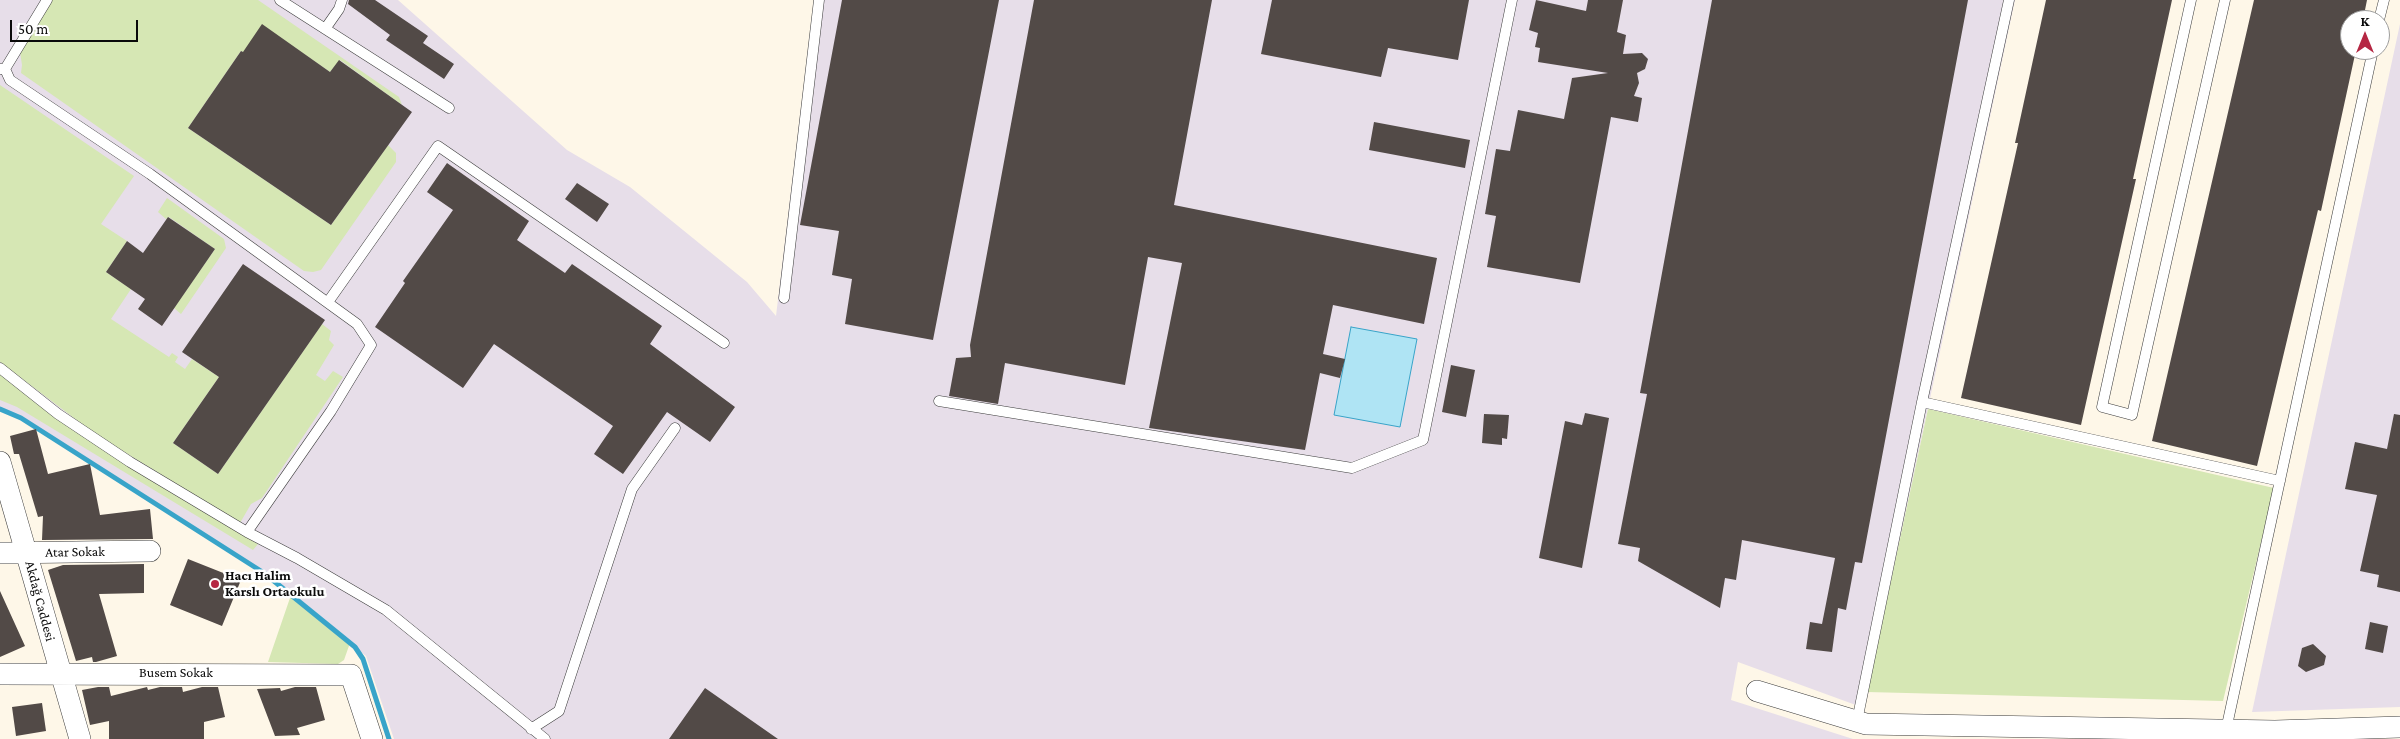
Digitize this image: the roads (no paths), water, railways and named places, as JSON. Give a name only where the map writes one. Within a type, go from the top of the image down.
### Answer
[{"type":"street","name":"Akdağ Caddesi","points":[[0,462],[80,739]]},
{"type":"street","name":"Atar Sokak","points":[[0,553],[150,551]]},
{"type":"street","name":"Busem Sokak","points":[[0,674],[351,675],[372,739]]},
{"type":"street","points":[[1758,691],[1866,724],[1965,732],[2275,731],[2400,727]]},
{"type":"lane","points":[[47,0],[2,69],[10,80],[150,174],[328,302],[357,324],[372,345],[331,411],[247,532]]},
{"type":"lane","points":[[280,0],[449,108]]},
{"type":"lane","points":[[325,29],[339,9],[342,0]]},
{"type":"lane","points":[[784,298],[818,0]]},
{"type":"lane","points":[[939,402],[1352,468],[1423,440],[1512,0]]},
{"type":"lane","points":[[1857,721],[1922,402],[2009,0]]},
{"type":"lane","points":[[2190,0],[2102,407],[2132,415],[2224,0]]},
{"type":"lane","points":[[2226,730],[2371,60]]},
{"type":"lane","points":[[328,302],[438,146],[724,343]]},
{"type":"lane","points":[[0,368],[58,414],[130,462],[247,532],[297,558],[386,610],[545,739]]},
{"type":"lane","points":[[1922,402],[2280,481]]},
{"type":"lane","points":[[531,729],[559,711],[632,489],[675,428]]},
{"type":"water","points":[[1351,327],[1417,339],[1400,427],[1334,415]]},
{"type":"waterway","points":[[0,409],[21,418],[264,573],[355,647],[363,659],[389,739]]},
{"type":"place","name":"Hacı Halim Karslı Ortaokulu","points":[[215,584]]}]
